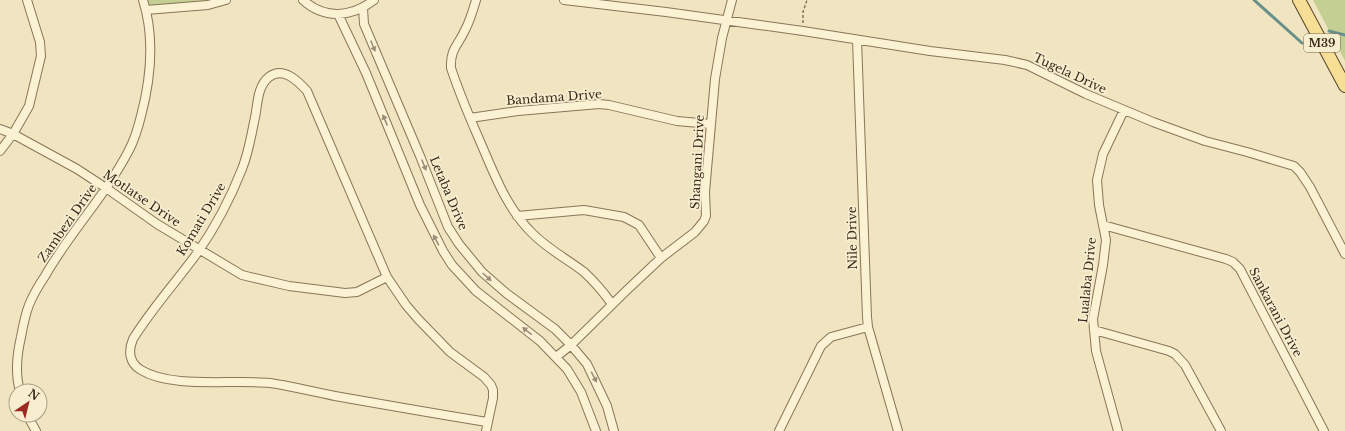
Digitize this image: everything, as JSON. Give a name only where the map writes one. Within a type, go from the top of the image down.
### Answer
[{"type":"main road","name":"M39","points":[[1299,0],[1345,86]]},
{"type":"street","points":[[0,151],[13,134],[29,106],[41,56],[40,42],[27,0]]},
{"type":"street","name":"Zambezi Drive","points":[[18,383],[17,360],[29,305],[50,267],[106,188],[131,146],[138,127],[149,81],[151,52],[151,41],[146,10],[142,0]]},
{"type":"street","points":[[146,10],[208,5],[226,0]]},
{"type":"street","points":[[304,0],[315,8],[338,14],[351,13],[363,8],[374,0]]},
{"type":"street","points":[[476,0],[468,24],[452,53],[450,59],[451,68],[470,118],[496,178],[507,201],[517,216],[541,242],[590,278],[612,304]]},
{"type":"street","name":"Tugela Drive","points":[[564,0],[726,20],[1020,63],[1086,94],[1205,141],[1294,166],[1310,187],[1345,254]]},
{"type":"street","name":"Shangani Drive","points":[[556,357],[571,345],[612,304],[662,258],[695,232],[701,226],[706,216],[705,192],[715,79],[726,20],[732,0]]},
{"type":"street","name":"Letaba Drive","points":[[363,8],[364,24],[448,226],[463,249],[482,272],[506,293],[555,329],[587,364],[607,406],[614,431]]},
{"type":"street","points":[[338,14],[366,72],[420,206],[443,251],[452,265],[476,291],[540,342],[556,357],[567,370],[581,392],[596,431]]},
{"type":"street","name":"Nile Drive","points":[[857,40],[868,327],[898,431]]},
{"type":"street","name":"Komati Drive","points":[[486,431],[488,422],[493,398],[493,390],[488,381],[450,352],[406,305],[387,277],[306,91],[300,83],[283,73],[275,73],[268,77],[259,95],[246,159],[228,201],[199,250],[133,339],[130,348],[130,357],[132,362],[140,370],[156,377],[173,380],[272,384],[488,422]]},
{"type":"street","name":"Bandama Drive","points":[[470,118],[518,111],[599,104],[677,121],[710,124]]},
{"type":"street","name":"Lualaba Drive","points":[[1118,431],[1096,351],[1093,315],[1103,265],[1106,240],[1099,205],[1097,180],[1103,154],[1124,110]]},
{"type":"street","name":"Motlatse Drive","points":[[0,129],[13,134],[77,169],[158,224],[242,275],[289,286],[351,293],[364,289],[387,277]]},
{"type":"street","points":[[517,216],[584,210],[624,217],[639,225],[662,258]]},
{"type":"street","name":"Sankarani Drive","points":[[1103,225],[1233,262],[1240,269],[1324,431]]},
{"type":"street","points":[[779,431],[821,346],[831,337],[868,327]]},
{"type":"street","points":[[1094,330],[1169,350],[1175,354],[1185,365],[1221,431]]},
{"type":"path","points":[[803,31],[803,12],[806,0]]},
{"type":"green space","points":[[143,0],[226,0],[146,10]]},
{"type":"green space","points":[[1313,0],[1345,0],[1345,61]]},
{"type":"waterway","points":[[1254,0],[1302,43]]},
{"type":"waterway","points":[[1329,31],[1345,35]]}]
